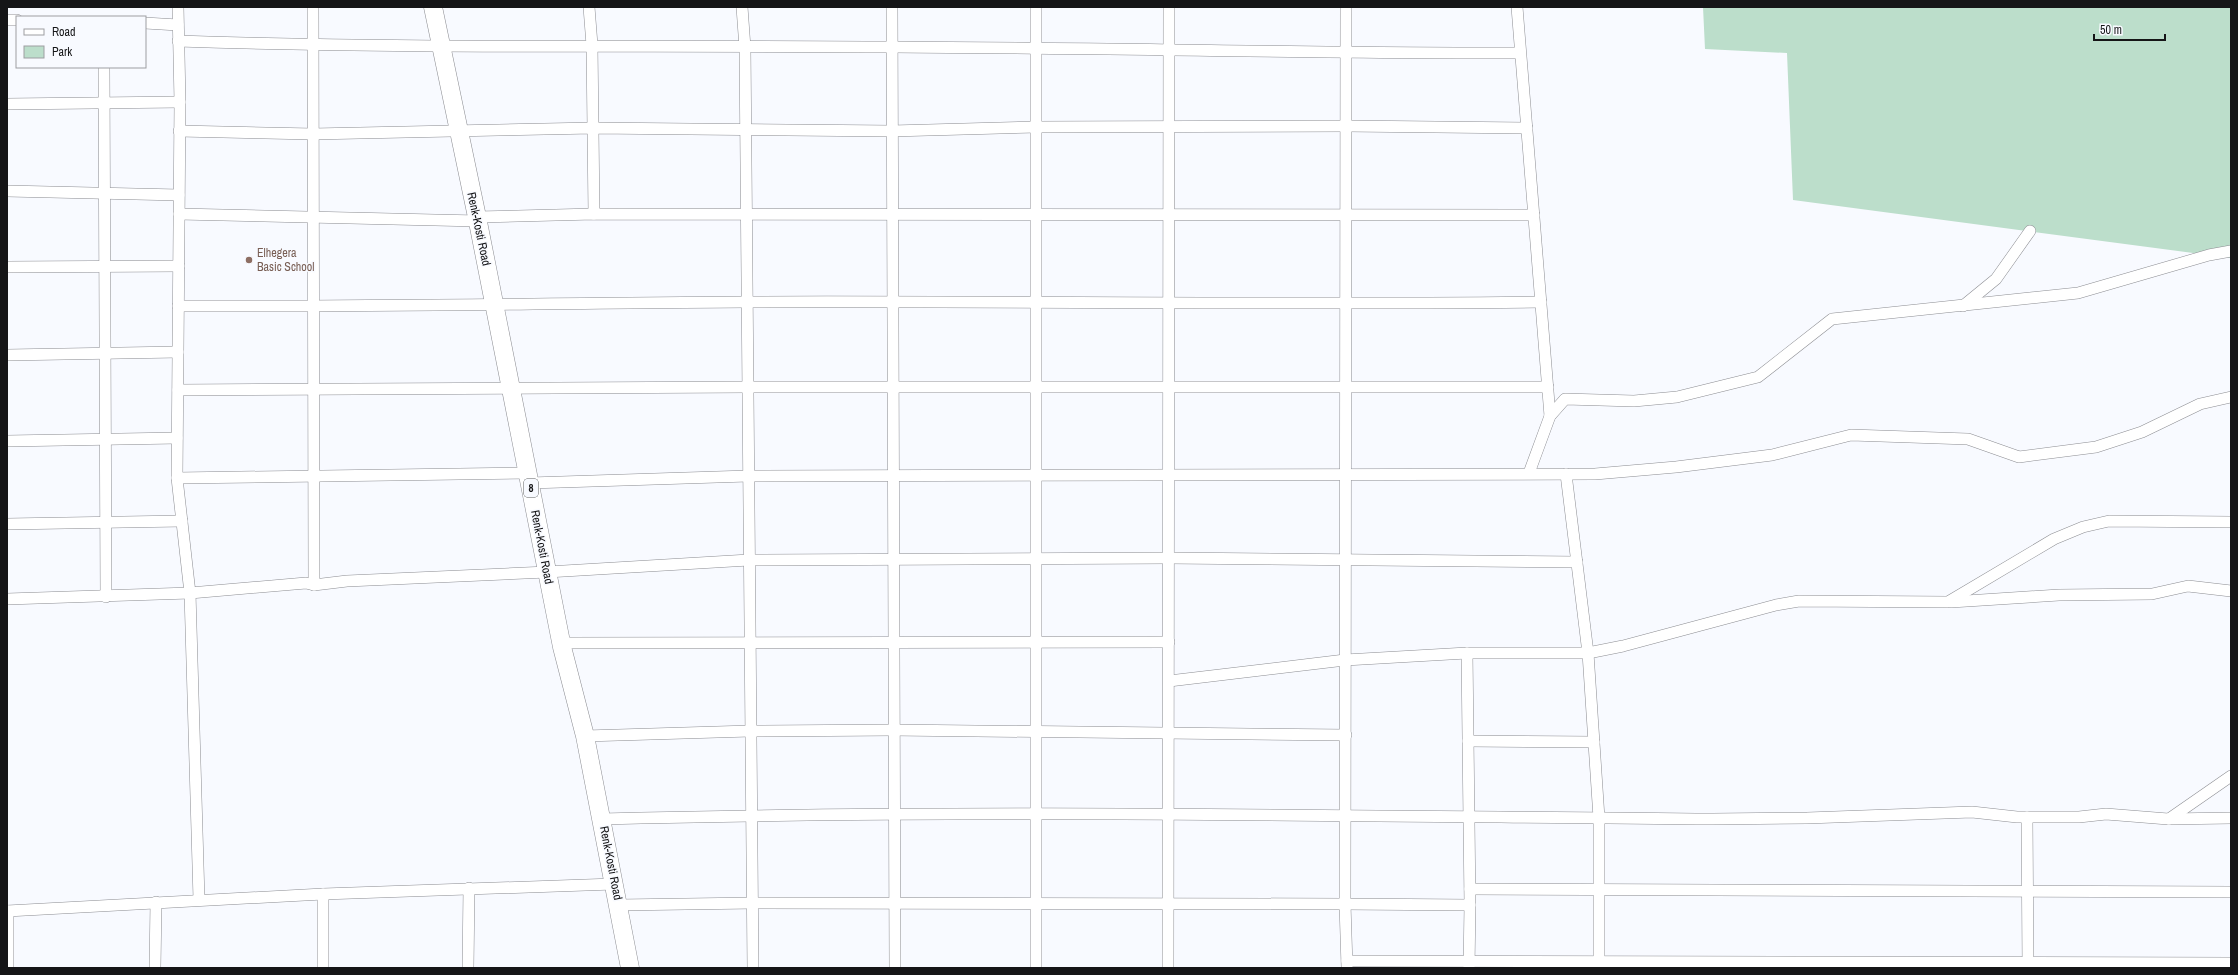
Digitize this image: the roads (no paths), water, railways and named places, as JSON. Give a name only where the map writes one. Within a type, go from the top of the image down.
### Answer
[{"type":"main road","name":"Renk-Kosti Road","points":[[433,7],[458,131],[478,219],[561,643],[585,736],[630,968]]},
{"type":"street","points":[[178,7],[180,102],[177,478],[190,593],[199,899]]},
{"type":"street","points":[[312,7],[314,585]]},
{"type":"street","points":[[589,7],[592,45],[594,214]]},
{"type":"street","points":[[742,7],[745,48],[746,128],[753,968]]},
{"type":"street","points":[[892,7],[893,730],[895,968]]},
{"type":"street","points":[[1036,7],[1034,812],[1036,968]]},
{"type":"street","points":[[1168,968],[1170,732],[1170,7]]},
{"type":"street","points":[[1346,7],[1347,215],[1345,904],[1347,964],[2028,965],[2231,963]]},
{"type":"street","points":[[1517,7],[1550,416]]},
{"type":"street","points":[[146,23],[178,25]]},
{"type":"street","points":[[178,41],[313,45],[592,45],[745,48],[892,47],[1347,53],[1520,53]]},
{"type":"street","points":[[104,68],[106,597]]},
{"type":"street","points":[[7,104],[180,102]]},
{"type":"street","points":[[179,131],[313,134],[593,128],[746,128],[892,131],[1036,127],[1347,126],[1526,128]]},
{"type":"street","points":[[7,191],[179,194]]},
{"type":"street","points":[[179,214],[313,218],[478,219],[594,214],[1534,215]]},
{"type":"street","points":[[1963,306],[1996,279],[2030,231]]},
{"type":"street","points":[[1529,473],[1550,416],[1565,400],[1634,401],[1677,397],[1758,377],[1832,319],[2078,293],[2231,251]]},
{"type":"street","points":[[7,267],[178,266]]},
{"type":"street","points":[[178,306],[495,306],[747,302],[1346,304],[1541,302]]},
{"type":"street","points":[[7,355],[178,352]]},
{"type":"street","points":[[178,390],[893,386],[1035,388],[1548,387]]},
{"type":"street","points":[[177,478],[529,478],[1035,474],[1595,474],[1676,467],[1764,456],[1851,435],[1968,439],[2019,457],[2096,447],[2142,432],[2200,404],[2231,397]]},
{"type":"street","points":[[7,441],[177,438]]},
{"type":"street","points":[[1566,474],[1588,653],[1594,742],[1599,818],[1599,964]]},
{"type":"street","points":[[7,524],[182,521]]},
{"type":"street","points":[[1948,602],[2054,539],[2083,527],[2109,521],[2231,522]]},
{"type":"street","points":[[7,599],[106,597],[190,593],[306,583],[314,585],[347,581],[547,572],[749,560],[1169,558],[1346,562],[1577,562]]},
{"type":"street","points":[[1169,681],[1345,660],[1467,653],[1588,653],[1623,646],[1776,605],[1799,602],[1948,602],[2060,596],[2152,594],[2188,586],[2231,591]]},
{"type":"street","points":[[561,643],[893,641],[1169,642]]},
{"type":"street","points":[[1467,653],[1470,889],[1469,965]]},
{"type":"street","points":[[585,736],[750,731],[893,730],[1346,735]]},
{"type":"street","points":[[1468,741],[1594,742]]},
{"type":"street","points":[[2168,819],[2231,776]]},
{"type":"street","points":[[602,819],[751,815],[1034,812],[1599,818],[1807,818],[1972,812],[2027,817],[2079,817],[2106,814],[2168,819],[2231,818]]},
{"type":"street","points":[[2027,817],[2028,965]]},
{"type":"street","points":[[8,968],[8,911],[199,899],[469,888],[614,884]]},
{"type":"street","points":[[468,968],[469,888]]},
{"type":"street","points":[[1470,889],[2231,892]]},
{"type":"street","points":[[323,894],[323,968]]},
{"type":"street","points":[[154,968],[156,902]]},
{"type":"street","points":[[619,905],[753,902],[1470,905]]},
{"type":"place","name":"Elhegera Basic School","points":[[249,260]]}]
